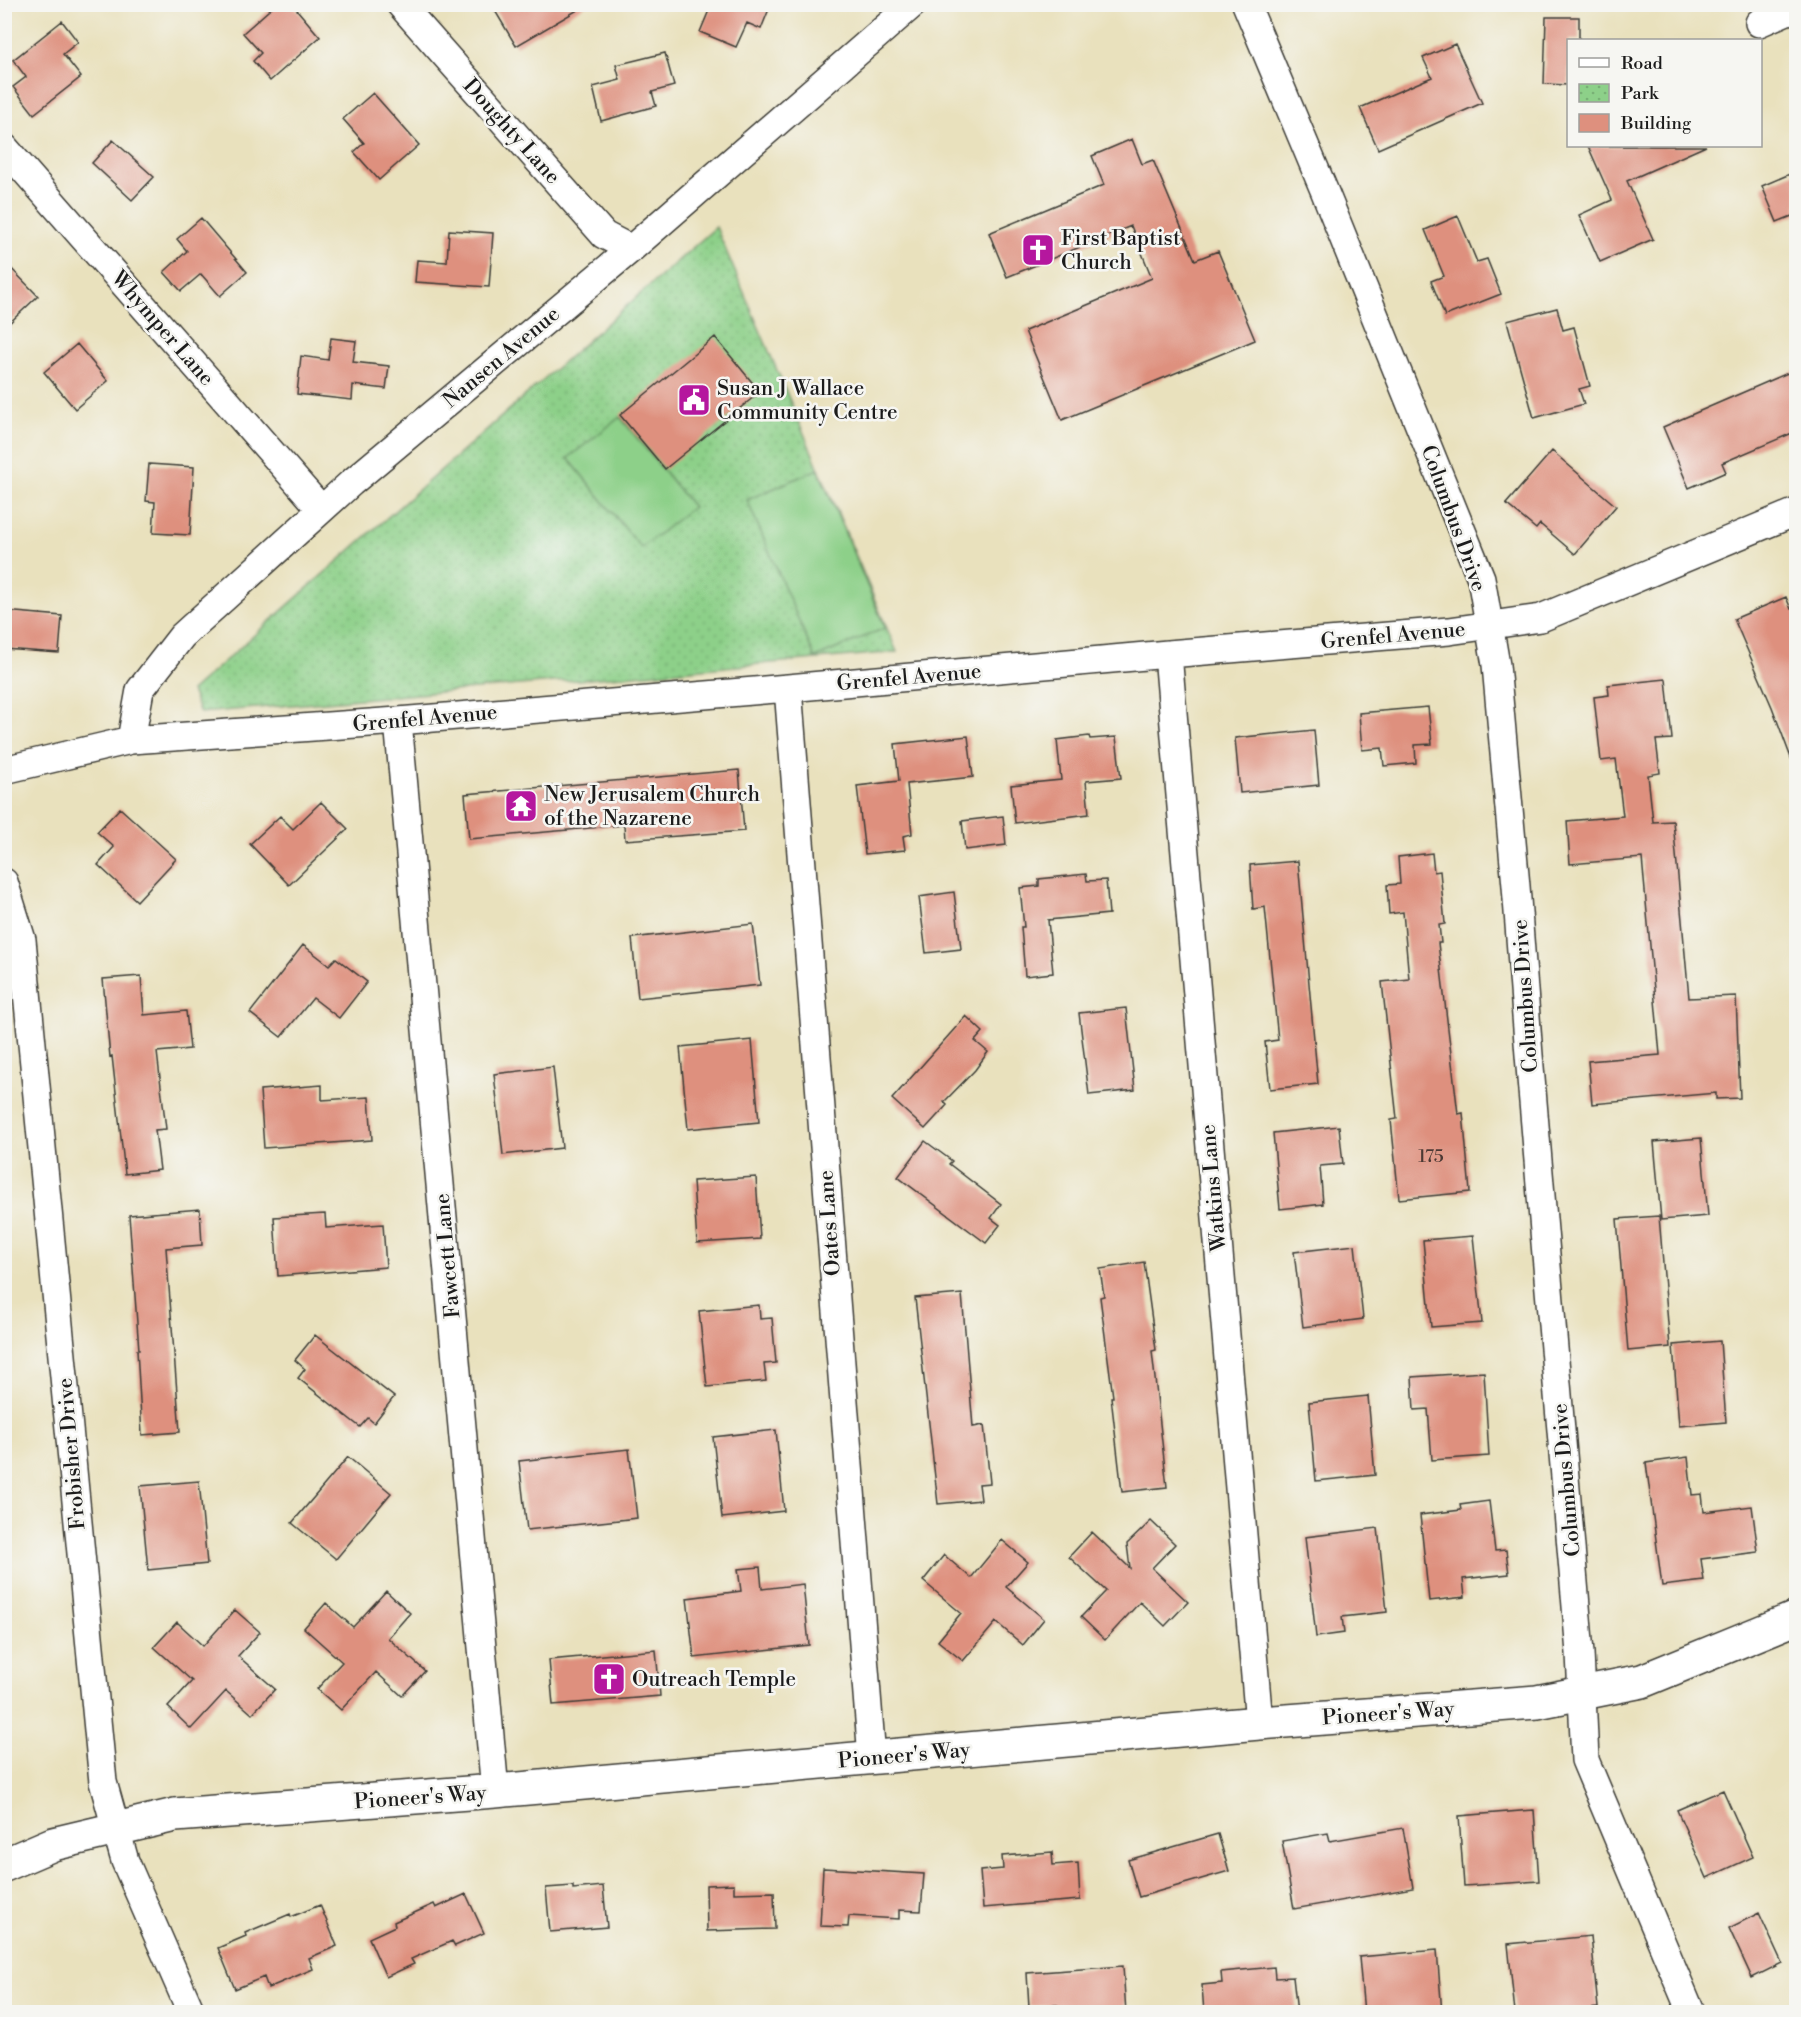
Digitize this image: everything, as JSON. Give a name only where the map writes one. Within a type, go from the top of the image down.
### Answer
[{"type":"main road","name":"Pioneer's Way","points":[[4,1865],[53,1844],[175,1815],[495,1791],[1259,1723],[1526,1703],[1642,1681],[1797,1618]]},
{"type":"street","name":"Doughty Lane","points":[[400,4],[604,235],[631,249]]},
{"type":"street","name":"Columbus Drive","points":[[1245,4],[1324,190],[1481,578],[1496,665],[1516,886],[1579,1631],[1585,1760],[1691,2013]]},
{"type":"street","name":"Nansen Avenue","points":[[131,740],[140,690],[182,636],[321,509],[631,249],[910,6]]},
{"type":"street","points":[[1759,22],[1797,7]]},
{"type":"street","name":"Whymper Lane","points":[[4,147],[321,509]]},
{"type":"street","name":"Grenfel Avenue","points":[[4,770],[131,740],[398,721],[1489,626],[1541,618],[1797,512]]},
{"type":"street","name":"Watkins Lane","points":[[1168,654],[1259,1723]]},
{"type":"street","name":"Oates Lane","points":[[788,688],[872,1758]]},
{"type":"street","name":"Fawcett Lane","points":[[398,721],[495,1791]]},
{"type":"street","name":"Frobisher Drive","points":[[4,882],[22,940],[103,1782],[125,1861],[191,2013]]},
{"type":"green space","points":[[716,227],[897,652],[200,713],[191,691]]},
{"type":"green space","points":[[620,417],[693,507],[641,548],[568,458]]},
{"type":"green space","points":[[818,469],[885,628],[815,658],[747,500]]},
{"type":"building","points":[[276,4],[292,4],[320,37],[270,81],[253,61],[261,53],[243,33]]},
{"type":"building","points":[[491,4],[588,4],[516,46]]},
{"type":"building","points":[[703,4],[771,4],[761,29],[747,23],[736,47],[700,32],[710,8]]},
{"type":"building","points":[[1546,17],[1579,17],[1579,39],[1567,39],[1567,85],[1544,84]]},
{"type":"building","points":[[62,21],[78,42],[63,54],[81,77],[34,114],[13,87],[26,77],[13,60]]},
{"type":"building","points":[[1455,44],[1482,103],[1378,149],[1360,108],[1432,77],[1423,58]]},
{"type":"building","points":[[665,53],[674,86],[652,92],[656,106],[601,121],[593,87],[620,80],[616,65]]},
{"type":"building","points":[[373,93],[419,145],[379,180],[354,152],[364,143],[343,119]]},
{"type":"building","points":[[1132,139],[1142,164],[1153,160],[1195,260],[1218,251],[1255,340],[1062,420],[1025,331],[1152,278],[1131,226],[1007,277],[989,233],[1104,185],[1092,156]]},
{"type":"building","points":[[113,140],[154,177],[132,200],[92,163]]},
{"type":"building","points":[[1588,147],[1704,147],[1627,181],[1653,239],[1600,262],[1579,215],[1612,200]]},
{"type":"building","points":[[1797,171],[1797,214],[1777,222],[1762,186]]},
{"type":"building","points":[[1458,216],[1477,262],[1487,259],[1501,294],[1445,316],[1431,281],[1444,276],[1425,230]]},
{"type":"building","points":[[201,218],[247,272],[220,296],[201,274],[181,291],[164,272],[187,251],[177,239]]},
{"type":"building","points":[[449,230],[493,233],[489,287],[415,282],[417,260],[447,262]]},
{"type":"building","points":[[4,261],[38,296],[4,328]]},
{"type":"building","points":[[1557,308],[1563,330],[1574,327],[1590,386],[1579,389],[1584,404],[1534,418],[1507,321]]},
{"type":"building","name":"Susan J Wallace Community Centre","points":[[715,337],[760,392],[665,469],[620,415]]},
{"type":"building","points":[[331,338],[356,341],[353,362],[389,366],[386,389],[353,385],[352,400],[297,394],[301,356],[328,360]]},
{"type":"building","points":[[77,344],[108,381],[75,409],[44,372]]},
{"type":"building","points":[[1797,369],[1797,431],[1722,463],[1726,472],[1689,488],[1663,427]]},
{"type":"building","points":[[1552,451],[1616,506],[1575,554],[1540,524],[1536,529],[1506,504]]},
{"type":"building","points":[[149,464],[194,467],[190,535],[153,533],[155,502],[146,501]]},
{"type":"building","points":[[1786,597],[1791,609],[1797,607],[1797,766],[1794,766],[1772,707],[1734,619]]},
{"type":"building","points":[[4,611],[62,616],[59,653],[4,649]]},
{"type":"building","points":[[1666,679],[1672,739],[1656,740],[1660,773],[1648,775],[1653,822],[1673,821],[1689,998],[1736,996],[1740,1098],[1716,1099],[1716,1093],[1592,1104],[1588,1061],[1660,1055],[1642,858],[1570,864],[1567,821],[1623,816],[1616,759],[1601,761],[1594,697],[1609,695],[1608,685]]},
{"type":"building","points":[[1428,707],[1432,744],[1415,745],[1416,763],[1384,766],[1382,748],[1362,750],[1359,713]]},
{"type":"building","points":[[1314,730],[1319,785],[1240,793],[1235,738]]},
{"type":"building","points":[[968,736],[973,777],[907,784],[912,834],[903,836],[905,850],[865,854],[857,786],[899,781],[895,744]]},
{"type":"building","points":[[1089,736],[1090,739],[1116,737],[1121,778],[1086,781],[1089,814],[1015,823],[1011,785],[1061,780],[1057,740]]},
{"type":"building","points":[[739,770],[744,831],[625,840],[624,825],[469,839],[465,794]]},
{"type":"building","points":[[321,802],[348,829],[289,885],[250,844],[280,816],[293,829]]},
{"type":"building","points":[[120,808],[176,859],[137,901],[98,865],[114,847],[97,832]]},
{"type":"building","points":[[1003,816],[1006,845],[965,850],[962,821]]},
{"type":"building","points":[[1432,853],[1434,872],[1440,871],[1445,924],[1439,925],[1441,943],[1438,943],[1458,1114],[1463,1113],[1470,1192],[1399,1199],[1391,1120],[1397,1119],[1382,982],[1409,979],[1403,912],[1389,914],[1387,885],[1400,884],[1398,857]]},
{"type":"building","points":[[1298,861],[1318,1084],[1270,1089],[1265,1042],[1278,1040],[1265,907],[1253,909],[1250,865]]},
{"type":"building","points":[[1086,874],[1087,881],[1106,880],[1109,914],[1048,920],[1053,973],[1025,976],[1020,888],[1039,886],[1039,879]]},
{"type":"building","points":[[954,892],[961,949],[926,953],[919,897]]},
{"type":"building","points":[[753,924],[760,985],[638,998],[632,938]]},
{"type":"building","points":[[303,945],[329,965],[336,958],[367,982],[339,1018],[313,998],[281,1037],[250,1013]]},
{"type":"building","points":[[141,976],[144,1015],[186,1011],[190,1049],[157,1052],[166,1129],[155,1130],[160,1170],[125,1174],[103,979]]},
{"type":"building","points":[[1126,1008],[1135,1090],[1089,1095],[1079,1013]]},
{"type":"building","points":[[966,1016],[983,1032],[975,1041],[988,1052],[975,1070],[944,1102],[947,1105],[925,1129],[892,1099]]},
{"type":"building","points":[[752,1040],[759,1122],[688,1129],[680,1047]]},
{"type":"building","points":[[553,1067],[562,1148],[503,1155],[494,1074]]},
{"type":"building","points":[[322,1085],[322,1100],[369,1097],[372,1140],[264,1148],[260,1090]]},
{"type":"building","points":[[1339,1126],[1343,1164],[1320,1166],[1323,1204],[1280,1209],[1273,1133]]},
{"type":"building","points":[[1701,1138],[1708,1216],[1661,1220],[1654,1142]]},
{"type":"building","points":[[925,1141],[952,1161],[949,1164],[1001,1204],[991,1218],[1000,1225],[986,1243],[898,1177]]},
{"type":"building","points":[[756,1177],[760,1239],[697,1243],[693,1181]]},
{"type":"building","points":[[200,1209],[202,1245],[166,1248],[180,1432],[142,1435],[137,1350],[139,1350],[129,1215]]},
{"type":"building","points":[[325,1214],[326,1228],[383,1224],[386,1267],[278,1276],[274,1217]]},
{"type":"building","points":[[1659,1216],[1670,1347],[1628,1351],[1617,1219]]},
{"type":"building","points":[[1473,1236],[1482,1323],[1431,1327],[1423,1240]]},
{"type":"building","points":[[1355,1245],[1363,1319],[1303,1327],[1294,1252]]},
{"type":"building","points":[[1144,1262],[1156,1350],[1152,1351],[1167,1487],[1122,1492],[1100,1297],[1104,1296],[1100,1269]]},
{"type":"building","points":[[962,1294],[973,1427],[984,1425],[990,1483],[979,1484],[981,1500],[938,1504],[915,1298]]},
{"type":"building","points":[[759,1305],[760,1319],[772,1318],[776,1363],[764,1364],[766,1381],[707,1387],[699,1311]]},
{"type":"building","points":[[315,1335],[394,1397],[374,1423],[368,1418],[360,1427],[298,1378],[305,1369],[295,1360]]},
{"type":"building","points":[[1720,1341],[1726,1422],[1679,1426],[1673,1345]]},
{"type":"building","points":[[1484,1372],[1489,1456],[1432,1460],[1428,1409],[1414,1410],[1412,1377]]},
{"type":"building","points":[[1368,1396],[1375,1475],[1316,1481],[1309,1402]]},
{"type":"building","points":[[776,1430],[784,1511],[722,1518],[713,1437]]},
{"type":"building","points":[[629,1449],[637,1518],[527,1530],[519,1461]]},
{"type":"building","points":[[348,1457],[391,1493],[336,1559],[292,1523]]},
{"type":"building","points":[[1688,1457],[1692,1495],[1702,1494],[1704,1512],[1752,1506],[1758,1552],[1701,1559],[1704,1581],[1662,1586],[1646,1463]]},
{"type":"building","points":[[199,1481],[207,1564],[148,1570],[140,1486]]},
{"type":"building","points":[[1489,1501],[1495,1551],[1506,1550],[1509,1574],[1463,1579],[1465,1597],[1429,1601],[1420,1515],[1461,1510],[1460,1505]]},
{"type":"building","points":[[1151,1521],[1175,1544],[1152,1568],[1188,1602],[1165,1626],[1140,1602],[1105,1640],[1081,1617],[1106,1591],[1069,1557],[1092,1532],[1130,1568],[1127,1544]]},
{"type":"building","points":[[1378,1528],[1387,1612],[1342,1617],[1344,1633],[1316,1637],[1305,1537]]},
{"type":"building","points":[[1002,1540],[1028,1562],[1006,1587],[1044,1619],[1023,1645],[996,1622],[963,1661],[938,1641],[961,1613],[923,1581],[944,1555],[971,1578]]},
{"type":"building","points":[[760,1567],[762,1589],[803,1584],[809,1645],[694,1658],[687,1598],[741,1591],[738,1569]]},
{"type":"building","points":[[386,1591],[410,1613],[388,1638],[425,1671],[402,1696],[376,1672],[341,1710],[317,1689],[342,1662],[304,1628],[326,1603],[353,1627]]},
{"type":"building","points":[[235,1610],[260,1632],[238,1656],[275,1689],[252,1714],[226,1691],[191,1729],[168,1707],[192,1681],[154,1647],[177,1622],[203,1646]]},
{"type":"building","points":[[656,1650],[660,1696],[553,1705],[549,1660]]},
{"type":"building","points":[[1723,1790],[1753,1857],[1707,1878],[1677,1810]]},
{"type":"building","points":[[1534,1810],[1539,1881],[1464,1886],[1459,1816]]},
{"type":"building","points":[[1403,1828],[1413,1888],[1294,1909],[1282,1841],[1328,1833],[1330,1841]]},
{"type":"building","points":[[1218,1834],[1229,1871],[1139,1897],[1128,1860]]},
{"type":"building","points":[[1052,1852],[1053,1865],[1078,1863],[1080,1900],[983,1908],[980,1871],[1003,1869],[1002,1856]]},
{"type":"building","points":[[823,1868],[924,1874],[921,1911],[899,1910],[899,1919],[849,1916],[848,1927],[820,1926]]},
{"type":"building","points":[[734,1884],[734,1893],[774,1892],[775,1929],[707,1931],[706,1885]]},
{"type":"building","points":[[573,1886],[573,1889],[603,1886],[607,1927],[550,1932],[546,1888]]},
{"type":"building","points":[[466,1894],[484,1933],[455,1946],[452,1941],[411,1959],[414,1964],[386,1977],[369,1938],[395,1926],[394,1922],[434,1904],[436,1908]]},
{"type":"building","points":[[320,1905],[337,1946],[309,1958],[313,1969],[268,1988],[264,1977],[235,1989],[218,1948],[246,1936],[245,1933],[290,1914],[291,1917]]},
{"type":"building","points":[[1759,1913],[1782,1963],[1752,1978],[1729,1928]]},
{"type":"building","points":[[1591,1936],[1598,2008],[1553,2013],[1515,2013],[1508,1944]]},
{"type":"building","points":[[1437,1950],[1442,2013],[1364,2013],[1359,1957]]},
{"type":"building","points":[[1123,1966],[1126,2013],[1057,2013],[1057,2005],[1029,2007],[1027,1973]]},
{"type":"building","points":[[1274,1967],[1275,1978],[1293,1977],[1297,2013],[1204,2013],[1202,1985],[1222,1983],[1221,1972]]},
{"type":"place","name":"First Baptist Church","points":[[1038,250]]},
{"type":"place","name":"Susan J Wallace Community Centre","points":[[694,400]]},
{"type":"place","name":"New Jerusalem Church of the Nazarene","points":[[521,806]]},
{"type":"place","name":"Outreach Temple","points":[[609,1679]]}]
